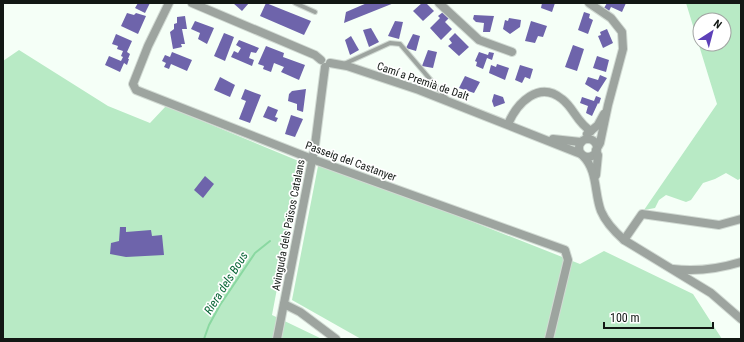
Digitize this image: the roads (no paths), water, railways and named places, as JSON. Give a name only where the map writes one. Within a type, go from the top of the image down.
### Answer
[{"type":"street","name":"Passeig del Castanyer","points":[[169,3],[148,46],[133,84],[136,90],[312,159],[565,250],[568,260],[549,339]]},
{"type":"street","points":[[439,3],[479,40],[512,52]]},
{"type":"street","points":[[582,155],[591,156],[600,143],[608,104],[623,49],[622,32],[611,18],[589,3]]},
{"type":"street","name":"Camí a Premià de Dalt","points":[[197,4],[325,63],[341,65],[449,101],[544,138],[582,155]]},
{"type":"street","name":"Avinguda dels Països Catalans","points":[[277,339],[312,159],[325,63]]},
{"type":"street","points":[[508,124],[515,109],[526,98],[537,93],[552,93],[563,99],[579,121],[591,131]]},
{"type":"street","points":[[608,104],[600,121],[584,137],[579,149],[582,155],[589,162],[592,169],[598,202],[606,222],[627,242],[711,293],[741,319]]},
{"type":"street","name":"Camí a Premià de Dalt","points":[[544,138],[582,141]]},
{"type":"street","points":[[582,141],[588,139],[594,142],[598,155],[596,186]]},
{"type":"street","points":[[627,242],[642,214],[719,225],[741,219]]},
{"type":"street","points":[[671,269],[690,271],[717,269],[741,262]]},
{"type":"street","points":[[284,304],[300,312],[336,339]]},
{"type":"lane","points":[[295,3],[315,12]]},
{"type":"lane","points":[[341,65],[390,43],[400,44],[449,101]]},
{"type":"waterway","name":"Riera dels Bous","points":[[204,339],[209,325],[220,305],[255,253],[270,241]]}]
